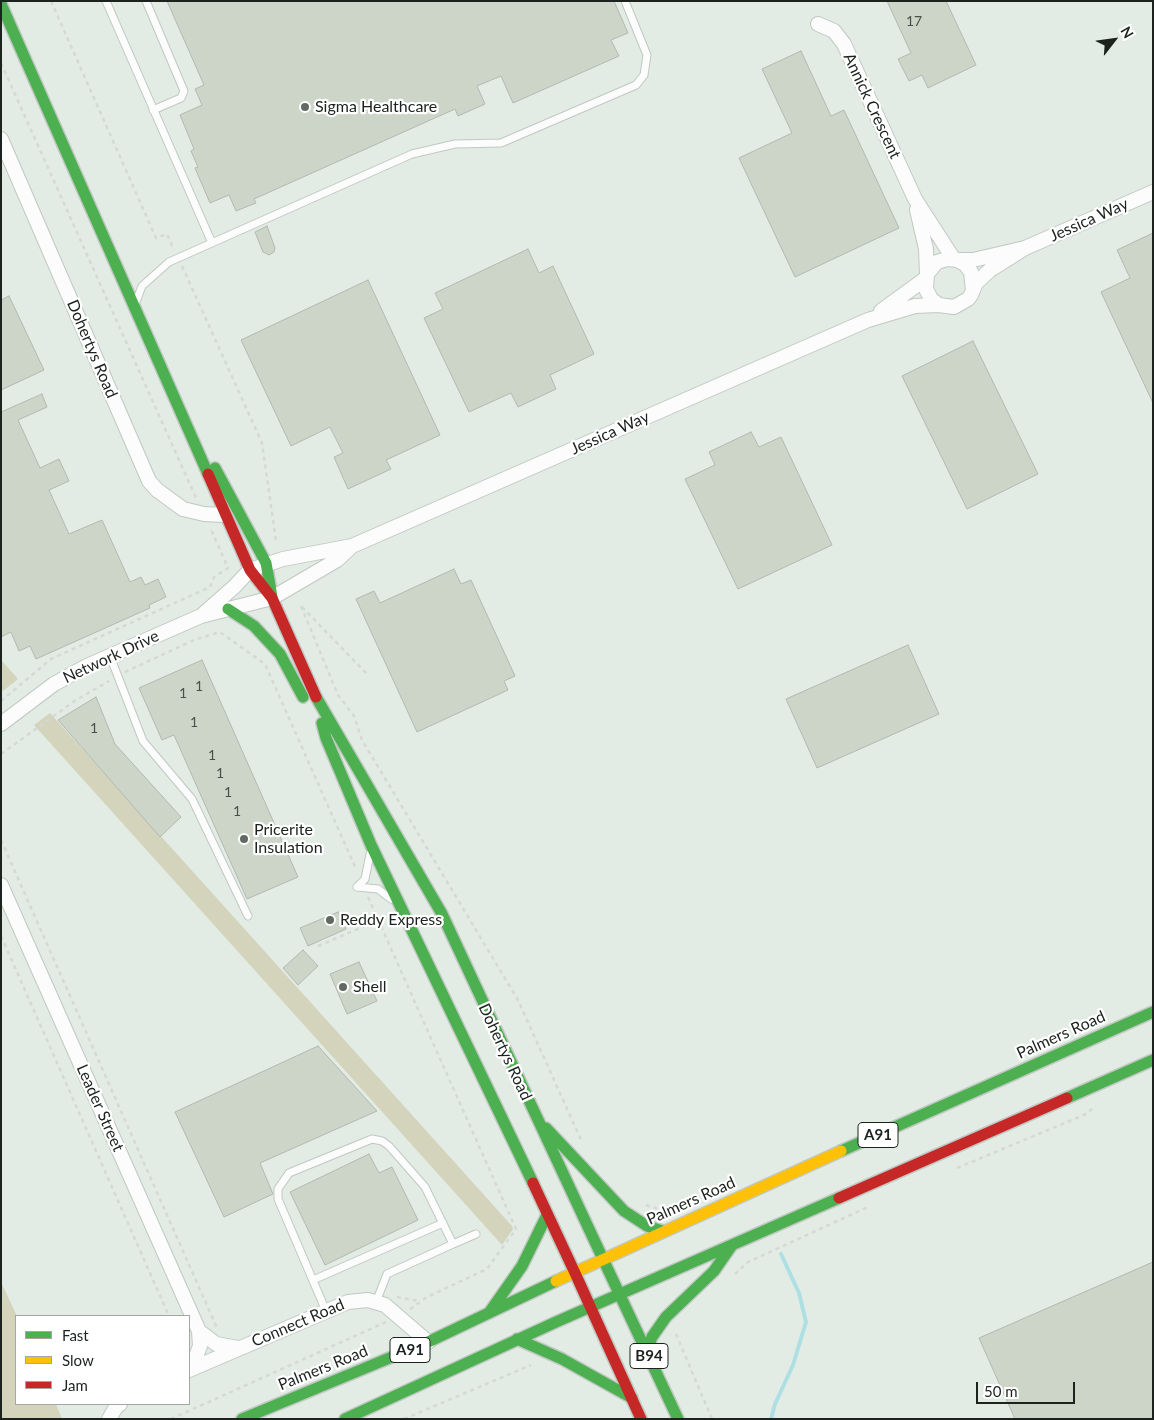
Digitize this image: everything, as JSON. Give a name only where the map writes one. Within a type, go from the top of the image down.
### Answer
[{"type":"main road","name":"Dohertys Road","points":[[1,4],[185,419],[224,515],[250,570],[272,598]]},
{"type":"main road","name":"Dohertys Road","points":[[185,419],[222,480],[266,563],[272,598],[315,695],[442,914],[678,1419]]},
{"type":"main road","points":[[228,609],[254,626],[280,654],[326,738]]},
{"type":"main road","name":"Dohertys Road","points":[[315,695],[326,738],[371,845],[591,1306],[641,1419]]},
{"type":"main road","name":"Palmers Road","points":[[242,1419],[428,1342],[662,1231],[1153,1012]]},
{"type":"main road","name":"A91","points":[[345,1419],[591,1306],[1153,1060]]},
{"type":"main road","points":[[534,1114],[624,1211],[647,1226],[662,1231]]},
{"type":"main road","points":[[488,1314],[522,1266],[547,1216]]},
{"type":"main road","points":[[646,1350],[652,1337],[666,1317],[714,1271],[733,1244]]},
{"type":"main road","points":[[518,1339],[562,1359],[632,1398]]},
{"type":"street","name":"Annick Crescent","points":[[818,24],[834,31],[844,44],[915,199],[955,259]]},
{"type":"street","name":"Dohertys Road","points":[[1,139],[149,481],[183,509],[204,514],[224,515]]},
{"type":"street","name":"Jessica Way","points":[[973,290],[990,270],[1025,248],[1153,192]]},
{"type":"street","name":"Annick Crescent","points":[[915,199],[926,249],[926,276]]},
{"type":"street","name":"Jessica Way","points":[[955,259],[972,260],[1025,248]]},
{"type":"street","points":[[955,259],[965,264],[971,272],[973,290],[968,299],[959,305],[949,308],[939,305],[928,294],[926,276],[937,262],[955,259]]},
{"type":"street","name":"Jessica Way","points":[[868,320],[908,293],[926,276]]},
{"type":"street","name":"Jessica Way","points":[[250,570],[266,563],[352,546],[868,320],[915,306],[939,305]]},
{"type":"street","name":"Jessica Way","points":[[272,598],[337,560],[352,546]]},
{"type":"street","name":"Network Drive","points":[[201,616],[250,570]]},
{"type":"street","name":"Network Drive","points":[[1,724],[54,684],[110,656],[201,616],[272,598]]},
{"type":"street","name":"Leader Street","points":[[1,885],[199,1331],[200,1346],[190,1368]]},
{"type":"street","name":"Connect Road","points":[[190,1369],[348,1302],[377,1298],[428,1342]]},
{"type":"street","points":[[199,1331],[216,1344],[239,1348]]},
{"type":"street","points":[[109,1419],[119,1405]]},
{"type":"lane","points":[[106,1],[212,244]]},
{"type":"lane","points":[[146,1],[184,91],[181,98],[153,110]]},
{"type":"lane","points":[[134,306],[142,286],[156,271],[178,258],[412,154],[454,144],[501,143],[636,85],[644,75],[647,55],[625,1]]},
{"type":"lane","points":[[110,656],[143,741],[192,799],[248,916]]},
{"type":"lane","points":[[371,845],[363,885],[378,889],[400,906]]},
{"type":"lane","points":[[326,1311],[278,1199],[278,1189],[290,1173],[372,1139],[382,1140],[425,1187],[453,1244]]},
{"type":"lane","points":[[313,1280],[443,1223]]},
{"type":"lane","points":[[377,1298],[387,1274],[476,1234]]},
{"type":"path","points":[[51,1],[156,238],[167,234],[262,443],[276,541]]},
{"type":"path","points":[[1,63],[228,568],[214,576],[210,587],[51,659],[1,701]]},
{"type":"path","points":[[367,674],[301,606],[338,695],[354,716],[362,740],[518,1000],[584,1147]]},
{"type":"path","points":[[171,1419],[400,1316],[420,1302],[487,1269],[516,1229],[265,664],[239,646]]},
{"type":"path","points":[[1,840],[218,1331]]},
{"type":"path","points":[[318,946],[379,920]]},
{"type":"path","points":[[1,936],[169,1315]]},
{"type":"path","points":[[950,1170],[1084,1115],[1103,1101]]},
{"type":"path","points":[[735,1275],[748,1262],[870,1206]]},
{"type":"path","points":[[377,1298],[420,1302]]},
{"type":"path","points":[[675,1332],[712,1419]]},
{"type":"path","points":[[404,1419],[536,1362]]},
{"type":"green space","points":[[1,660],[18,679],[3,691],[1,688]]},
{"type":"green space","points":[[50,713],[512,1226],[513,1229],[502,1245],[34,725]]},
{"type":"green space","points":[[1,1282],[17,1315],[15,1315],[15,1405],[56,1405],[62,1419],[1,1419]]},
{"type":"building","name":"Sigma Healthcare","points":[[167,1],[614,1],[628,33],[611,40],[619,56],[513,103],[501,76],[477,86],[485,104],[458,116],[455,109],[254,199],[256,203],[236,211],[229,195],[210,203],[195,168],[198,167],[191,151],[194,149],[180,115],[202,105],[195,89],[204,85]]},
{"type":"building","points":[[887,1],[946,1],[976,65],[928,88],[922,75],[909,81],[898,59],[911,53]]},
{"type":"building","points":[[801,51],[831,116],[844,110],[899,228],[795,277],[739,158],[792,133],[762,69]]},
{"type":"building","points":[[267,226],[275,248],[274,252],[269,255],[263,252],[255,232]]},
{"type":"building","points":[[1153,233],[1153,403],[1101,292],[1130,278],[1117,250]]},
{"type":"building","points":[[528,249],[539,273],[553,266],[594,354],[550,375],[556,389],[518,407],[511,393],[469,412],[424,318],[443,309],[435,293]]},
{"type":"building","points":[[368,280],[440,435],[386,460],[391,469],[348,489],[334,457],[343,453],[330,427],[291,446],[241,340]]},
{"type":"building","points":[[9,296],[44,370],[1,390],[1,300]]},
{"type":"building","points":[[973,341],[1038,474],[967,509],[902,376]]},
{"type":"building","points":[[42,394],[47,407],[18,420],[40,468],[59,459],[69,481],[49,490],[69,534],[102,520],[130,582],[141,577],[145,585],[158,579],[166,597],[149,605],[150,608],[36,659],[30,646],[19,651],[11,632],[1,637],[1,412]]},
{"type":"building","points":[[751,432],[759,447],[781,437],[832,545],[738,589],[685,479],[715,465],[709,452]]},
{"type":"building","points":[[454,569],[461,584],[471,580],[515,676],[504,681],[508,690],[417,732],[356,599],[374,591],[380,603]]},
{"type":"building","points":[[908,645],[939,714],[817,768],[786,699]]},
{"type":"building","points":[[202,660],[298,877],[247,899],[174,735],[162,740],[139,688]]},
{"type":"building","points":[[96,697],[115,744],[181,817],[160,837],[58,720]]},
{"type":"building","name":"Reddy Express","points":[[338,912],[346,929],[308,946],[300,928]]},
{"type":"building","points":[[303,950],[318,966],[298,985],[283,968]]},
{"type":"building","points":[[359,962],[377,1001],[347,1014],[330,974]]},
{"type":"building","points":[[318,1046],[377,1111],[260,1163],[273,1194],[224,1217],[175,1112]]},
{"type":"building","points":[[369,1154],[379,1173],[392,1167],[418,1220],[325,1265],[290,1192]]},
{"type":"building","points":[[1153,1262],[1153,1419],[1015,1419],[979,1338]]},
{"type":"waterway","points":[[771,1419],[775,1404],[793,1365],[806,1322],[799,1293],[781,1254]]},
{"type":"traffic: fast","points":[[1,4],[208,474]]},
{"type":"traffic: fast","points":[[215,468],[266,563],[272,597]]},
{"type":"traffic: fast","points":[[228,609],[254,626],[280,654],[303,697]]},
{"type":"traffic: fast","points":[[316,697],[442,914],[603,1259]]},
{"type":"traffic: fast","points":[[322,723],[326,738],[371,845],[533,1183]]},
{"type":"traffic: fast","points":[[841,1151],[1153,1012]]},
{"type":"traffic: fast","points":[[1067,1098],[1153,1060]]},
{"type":"traffic: fast","points":[[546,1128],[624,1211],[647,1226],[662,1231]]},
{"type":"traffic: fast","points":[[345,1419],[556,1322],[839,1198]]},
{"type":"traffic: fast","points":[[489,1313],[522,1266],[547,1215]]},
{"type":"traffic: fast","points":[[647,1350],[652,1337],[666,1317],[714,1271],[732,1245]]},
{"type":"traffic: fast","points":[[603,1259],[678,1419]]},
{"type":"traffic: fast","points":[[242,1419],[428,1342],[556,1281]]},
{"type":"traffic: fast","points":[[517,1339],[562,1359],[632,1398]]},
{"type":"traffic: slow","points":[[556,1281],[841,1151]]},
{"type":"traffic: jam","points":[[208,474],[250,570],[272,598],[316,697]]},
{"type":"traffic: jam","points":[[839,1198],[1067,1098]]},
{"type":"traffic: jam","points":[[533,1183],[575,1273]]},
{"type":"traffic: jam","points":[[575,1273],[641,1419]]},
{"type":"place","name":"Sigma Healthcare","points":[[305,107]]},
{"type":"place","name":"Pricerite Insulation","points":[[244,839]]},
{"type":"place","name":"Reddy Express","points":[[330,920]]},
{"type":"place","name":"Shell","points":[[343,987]]}]
